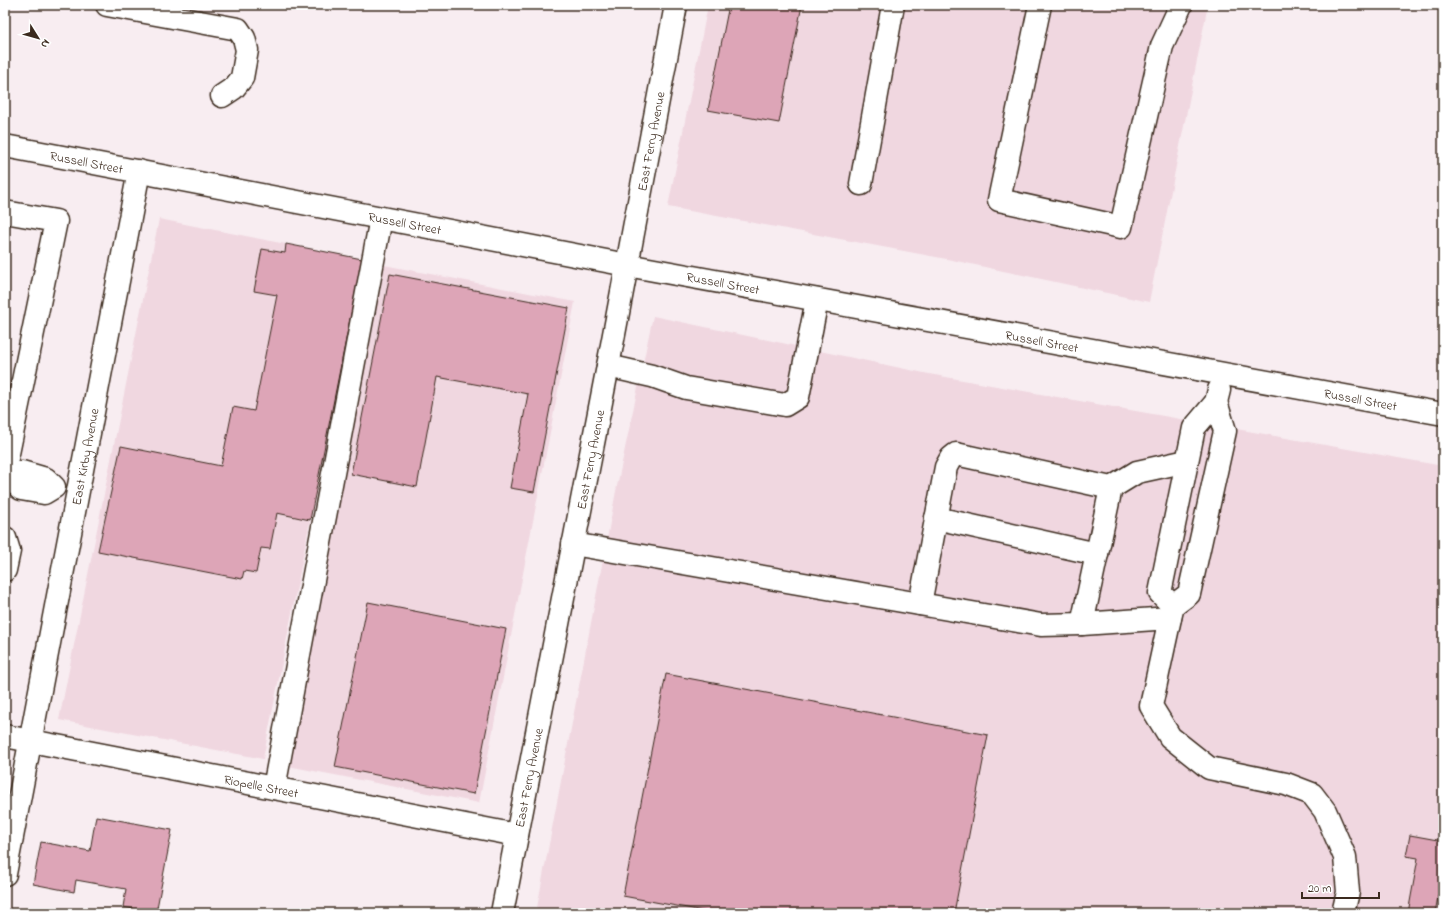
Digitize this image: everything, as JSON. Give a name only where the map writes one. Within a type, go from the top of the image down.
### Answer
[{"type":"street","points":[[107,5],[238,29],[244,38],[247,50],[242,78],[234,88],[222,96]]},
{"type":"street","name":"East Ferry Avenue","points":[[502,913],[676,5]]},
{"type":"street","points":[[861,184],[893,5]]},
{"type":"street","points":[[1040,5],[999,200],[1121,227],[1162,46],[1181,5]]},
{"type":"street","name":"Russell Street","points":[[5,146],[627,265],[1443,414]]},
{"type":"street","name":"East Kirby Avenue","points":[[5,874],[139,171]]},
{"type":"street","points":[[5,212],[56,221],[7,475],[21,488],[44,493],[54,487],[78,493]]},
{"type":"street","points":[[274,788],[382,218]]},
{"type":"street","points":[[608,366],[652,376],[686,388],[785,405],[798,397],[817,300]]},
{"type":"street","points":[[1172,612],[1160,593],[1194,428],[1216,402],[1223,374]]},
{"type":"street","points":[[1216,402],[1225,431],[1189,594],[1172,612],[1151,706],[1170,737],[1209,768],[1286,784],[1312,794],[1325,811],[1334,829],[1345,858],[1348,892],[1343,913]]},
{"type":"street","points":[[920,604],[946,467],[951,458],[956,454],[1111,488],[1137,472],[1187,461]]},
{"type":"street","points":[[1082,624],[1111,488]]},
{"type":"street","points":[[936,518],[1097,554]]},
{"type":"street","points":[[5,538],[9,551],[5,570]]},
{"type":"street","points":[[573,544],[1041,625],[1082,624],[1172,612]]},
{"type":"street","name":"Riopelle Street","points":[[5,736],[517,835]]},
{"type":"shaded area","points":[[708,5],[1208,5],[1149,302],[952,260],[668,207]]},
{"type":"shaded area","points":[[159,219],[362,259],[263,759],[59,720]]},
{"type":"shaded area","points":[[384,265],[575,302],[479,803],[288,766]]},
{"type":"shaded area","points":[[653,316],[929,374],[1443,466],[1443,913],[536,913],[616,491]]},
{"type":"building","points":[[729,5],[802,5],[779,123],[708,110]]},
{"type":"building","points":[[286,244],[362,259],[310,520],[277,513],[270,549],[261,548],[256,573],[244,571],[242,579],[98,551],[121,446],[221,466],[233,407],[254,411],[277,295],[254,291],[262,249],[285,253]]},
{"type":"building","points":[[390,274],[569,308],[534,492],[510,488],[528,394],[437,377],[417,487],[351,474]]},
{"type":"building","points":[[368,602],[506,629],[474,794],[335,767]]},
{"type":"building","points":[[666,674],[988,735],[954,913],[714,913],[623,896]]},
{"type":"building","points":[[96,816],[172,830],[156,913],[123,907],[126,889],[76,880],[74,892],[33,884],[41,842],[90,851]]},
{"type":"building","points":[[1410,835],[1443,841],[1443,870],[1435,913],[1408,913],[1418,858],[1406,856]]}]
